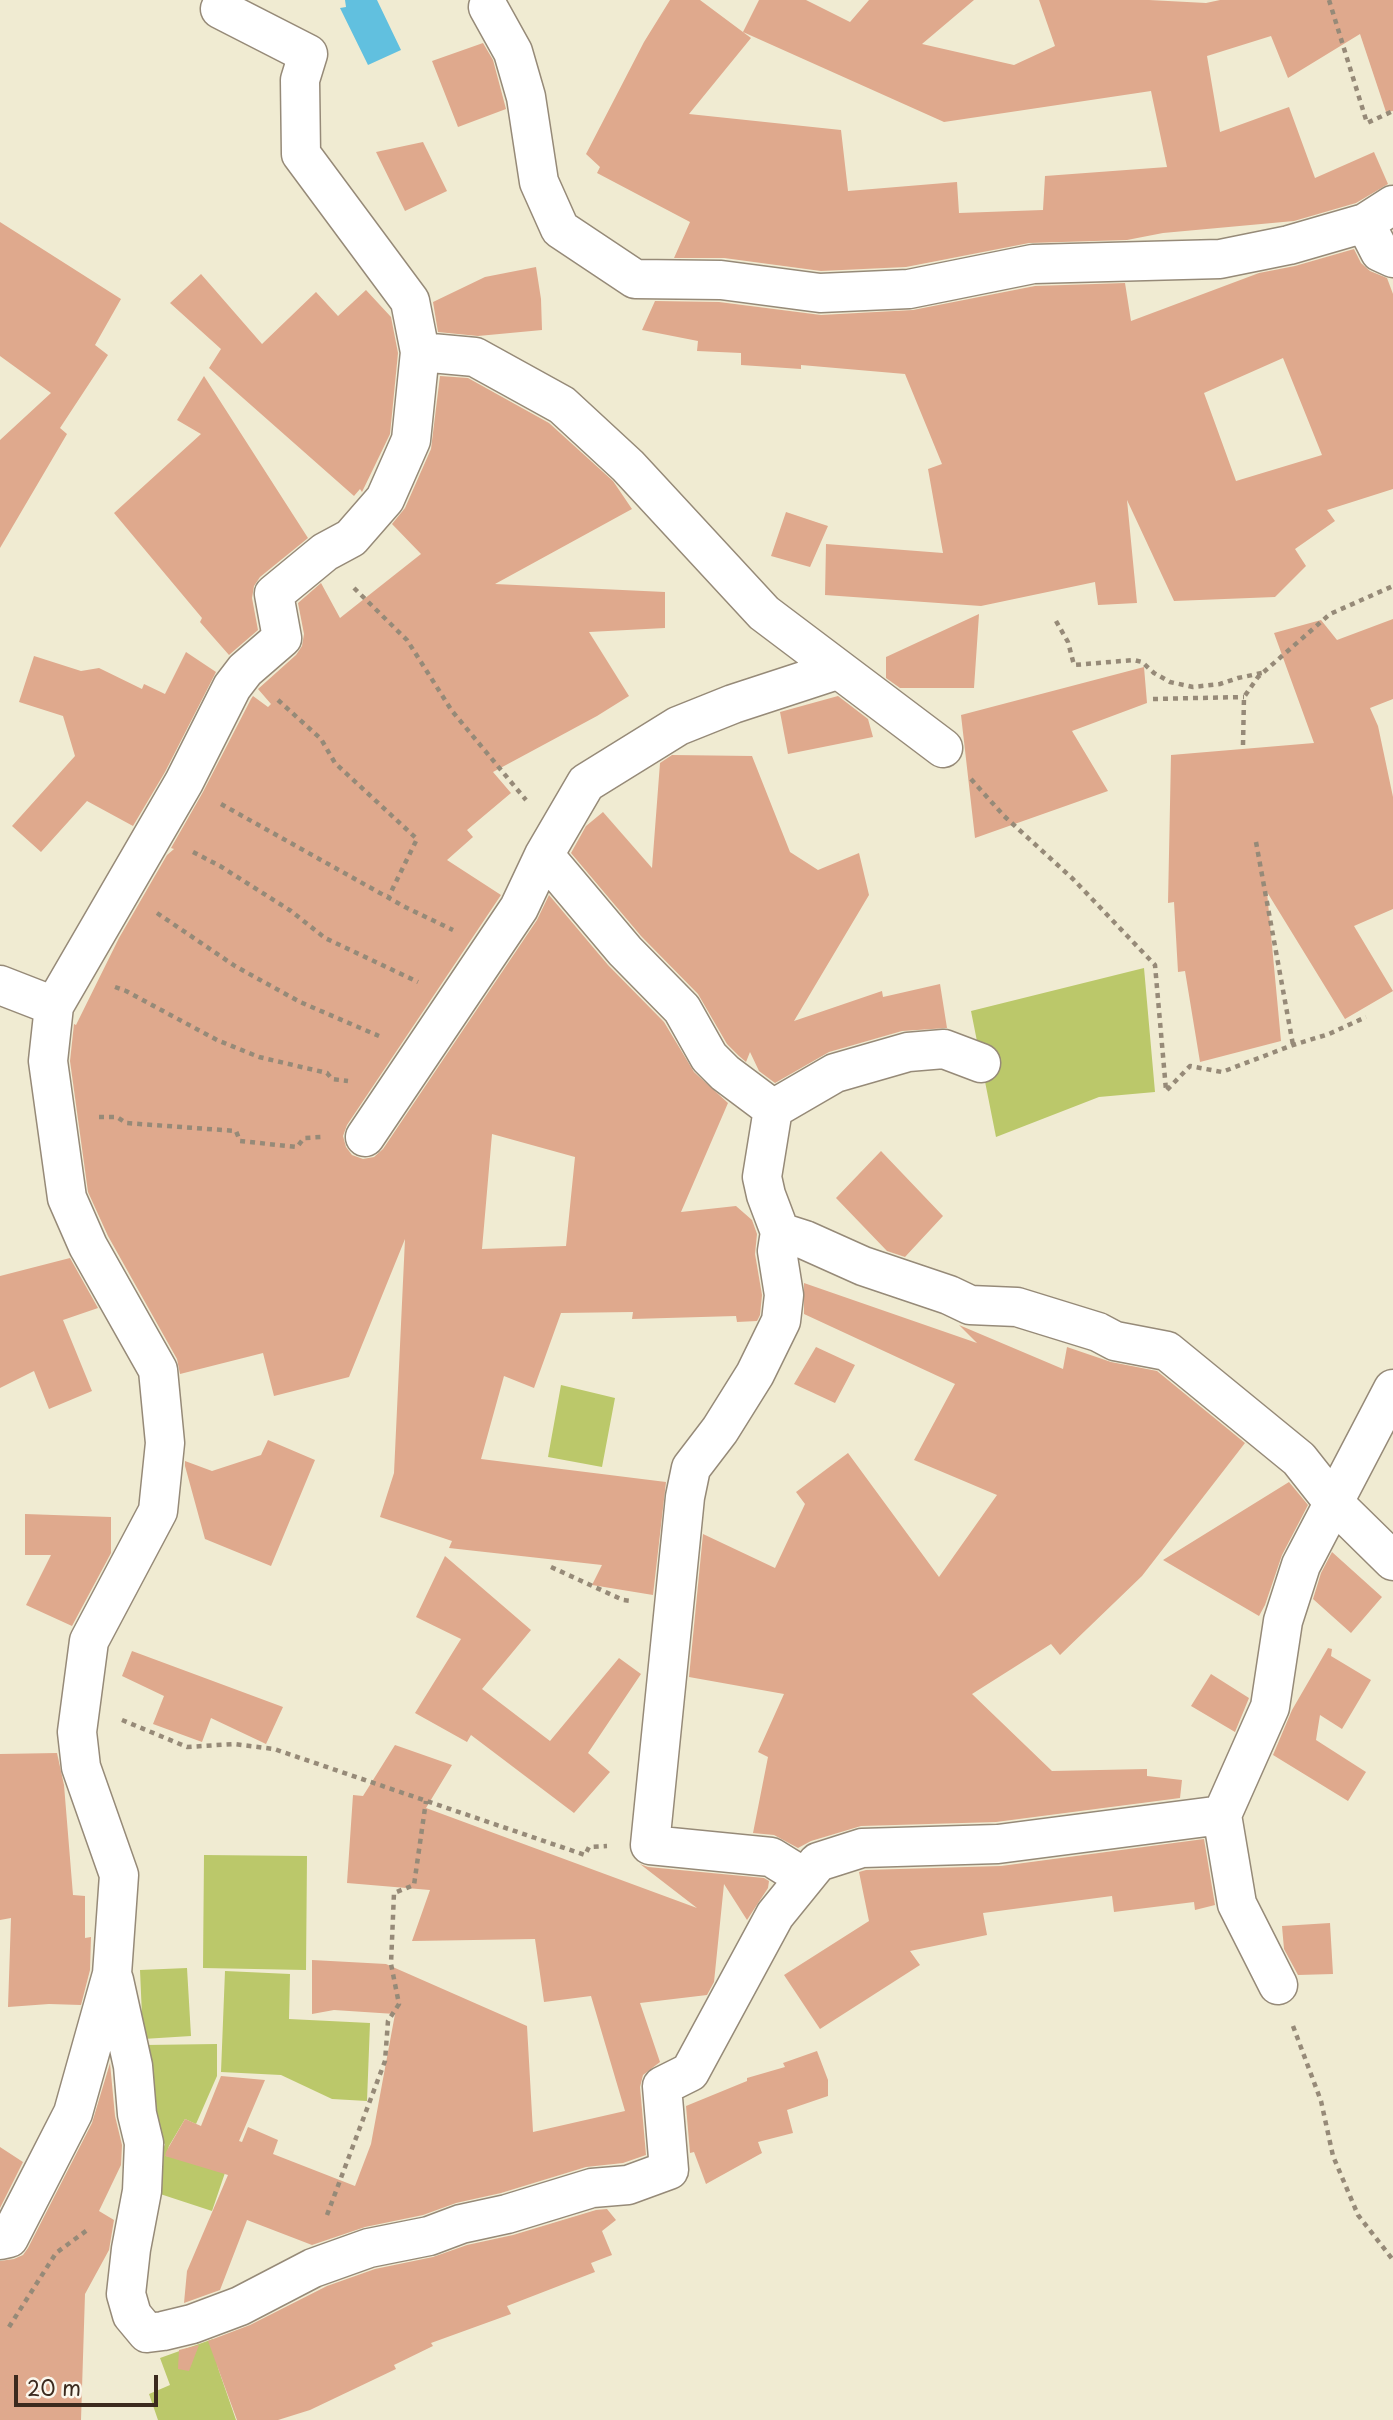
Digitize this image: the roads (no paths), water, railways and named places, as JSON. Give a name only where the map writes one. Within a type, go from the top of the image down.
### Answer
[{"type":"street","points":[[488,6],[513,52],[526,97],[539,182],[560,229],[635,279],[721,280],[820,293],[909,289],[1033,264],[1220,259],[1289,245],[1379,214],[1380,252],[1393,258]]},
{"type":"street","points":[[0,2240],[9,2238],[73,2113],[112,1974],[119,1875],[81,1767],[76,1731],[89,1641],[158,1511],[165,1443],[158,1370],[88,1246],[67,1198],[48,1061],[63,991],[184,782],[232,687],[245,670],[282,638],[274,594],[325,552],[351,538],[385,499],[411,440],[420,352],[410,301],[301,154],[300,80],[308,54],[220,9]]},
{"type":"street","points":[[420,352],[475,357],[562,405],[628,466],[764,613],[943,748]]},
{"type":"street","points":[[365,1137],[519,908],[586,783],[678,726],[733,704],[837,670]]},
{"type":"street","points":[[550,846],[625,951],[682,1009],[709,1058],[773,1109]]},
{"type":"street","points":[[0,985],[63,991]]},
{"type":"street","points":[[773,1109],[835,1073],[908,1052],[944,1049],[981,1063]]},
{"type":"street","points":[[773,1109],[762,1177],[780,1232],[777,1251],[784,1295],[781,1321],[755,1374],[720,1430],[691,1468],[680,1531],[650,1844],[771,1857],[805,1878]]},
{"type":"street","points":[[780,1232],[863,1266],[949,1295],[970,1306],[1017,1307],[1098,1332],[1115,1341],[1167,1351],[1299,1459],[1333,1502],[1393,1561]]},
{"type":"street","points":[[1278,1985],[1237,1904],[1222,1815],[1270,1707],[1283,1621],[1301,1565],[1393,1389]]},
{"type":"street","points":[[112,1974],[133,2066],[137,2113],[144,2143],[142,2190],[131,2249],[127,2294],[132,2315],[147,2333],[192,2324],[240,2306],[313,2268],[369,2248],[429,2236],[461,2224],[507,2214],[592,2188],[628,2185],[669,2170],[662,2086],[690,2072],[775,1915],[818,1862],[862,1848],[998,1844],[1222,1815]]},
{"type":"water","points":[[345,0],[377,0],[401,50],[368,65],[340,8],[346,7]]}]
